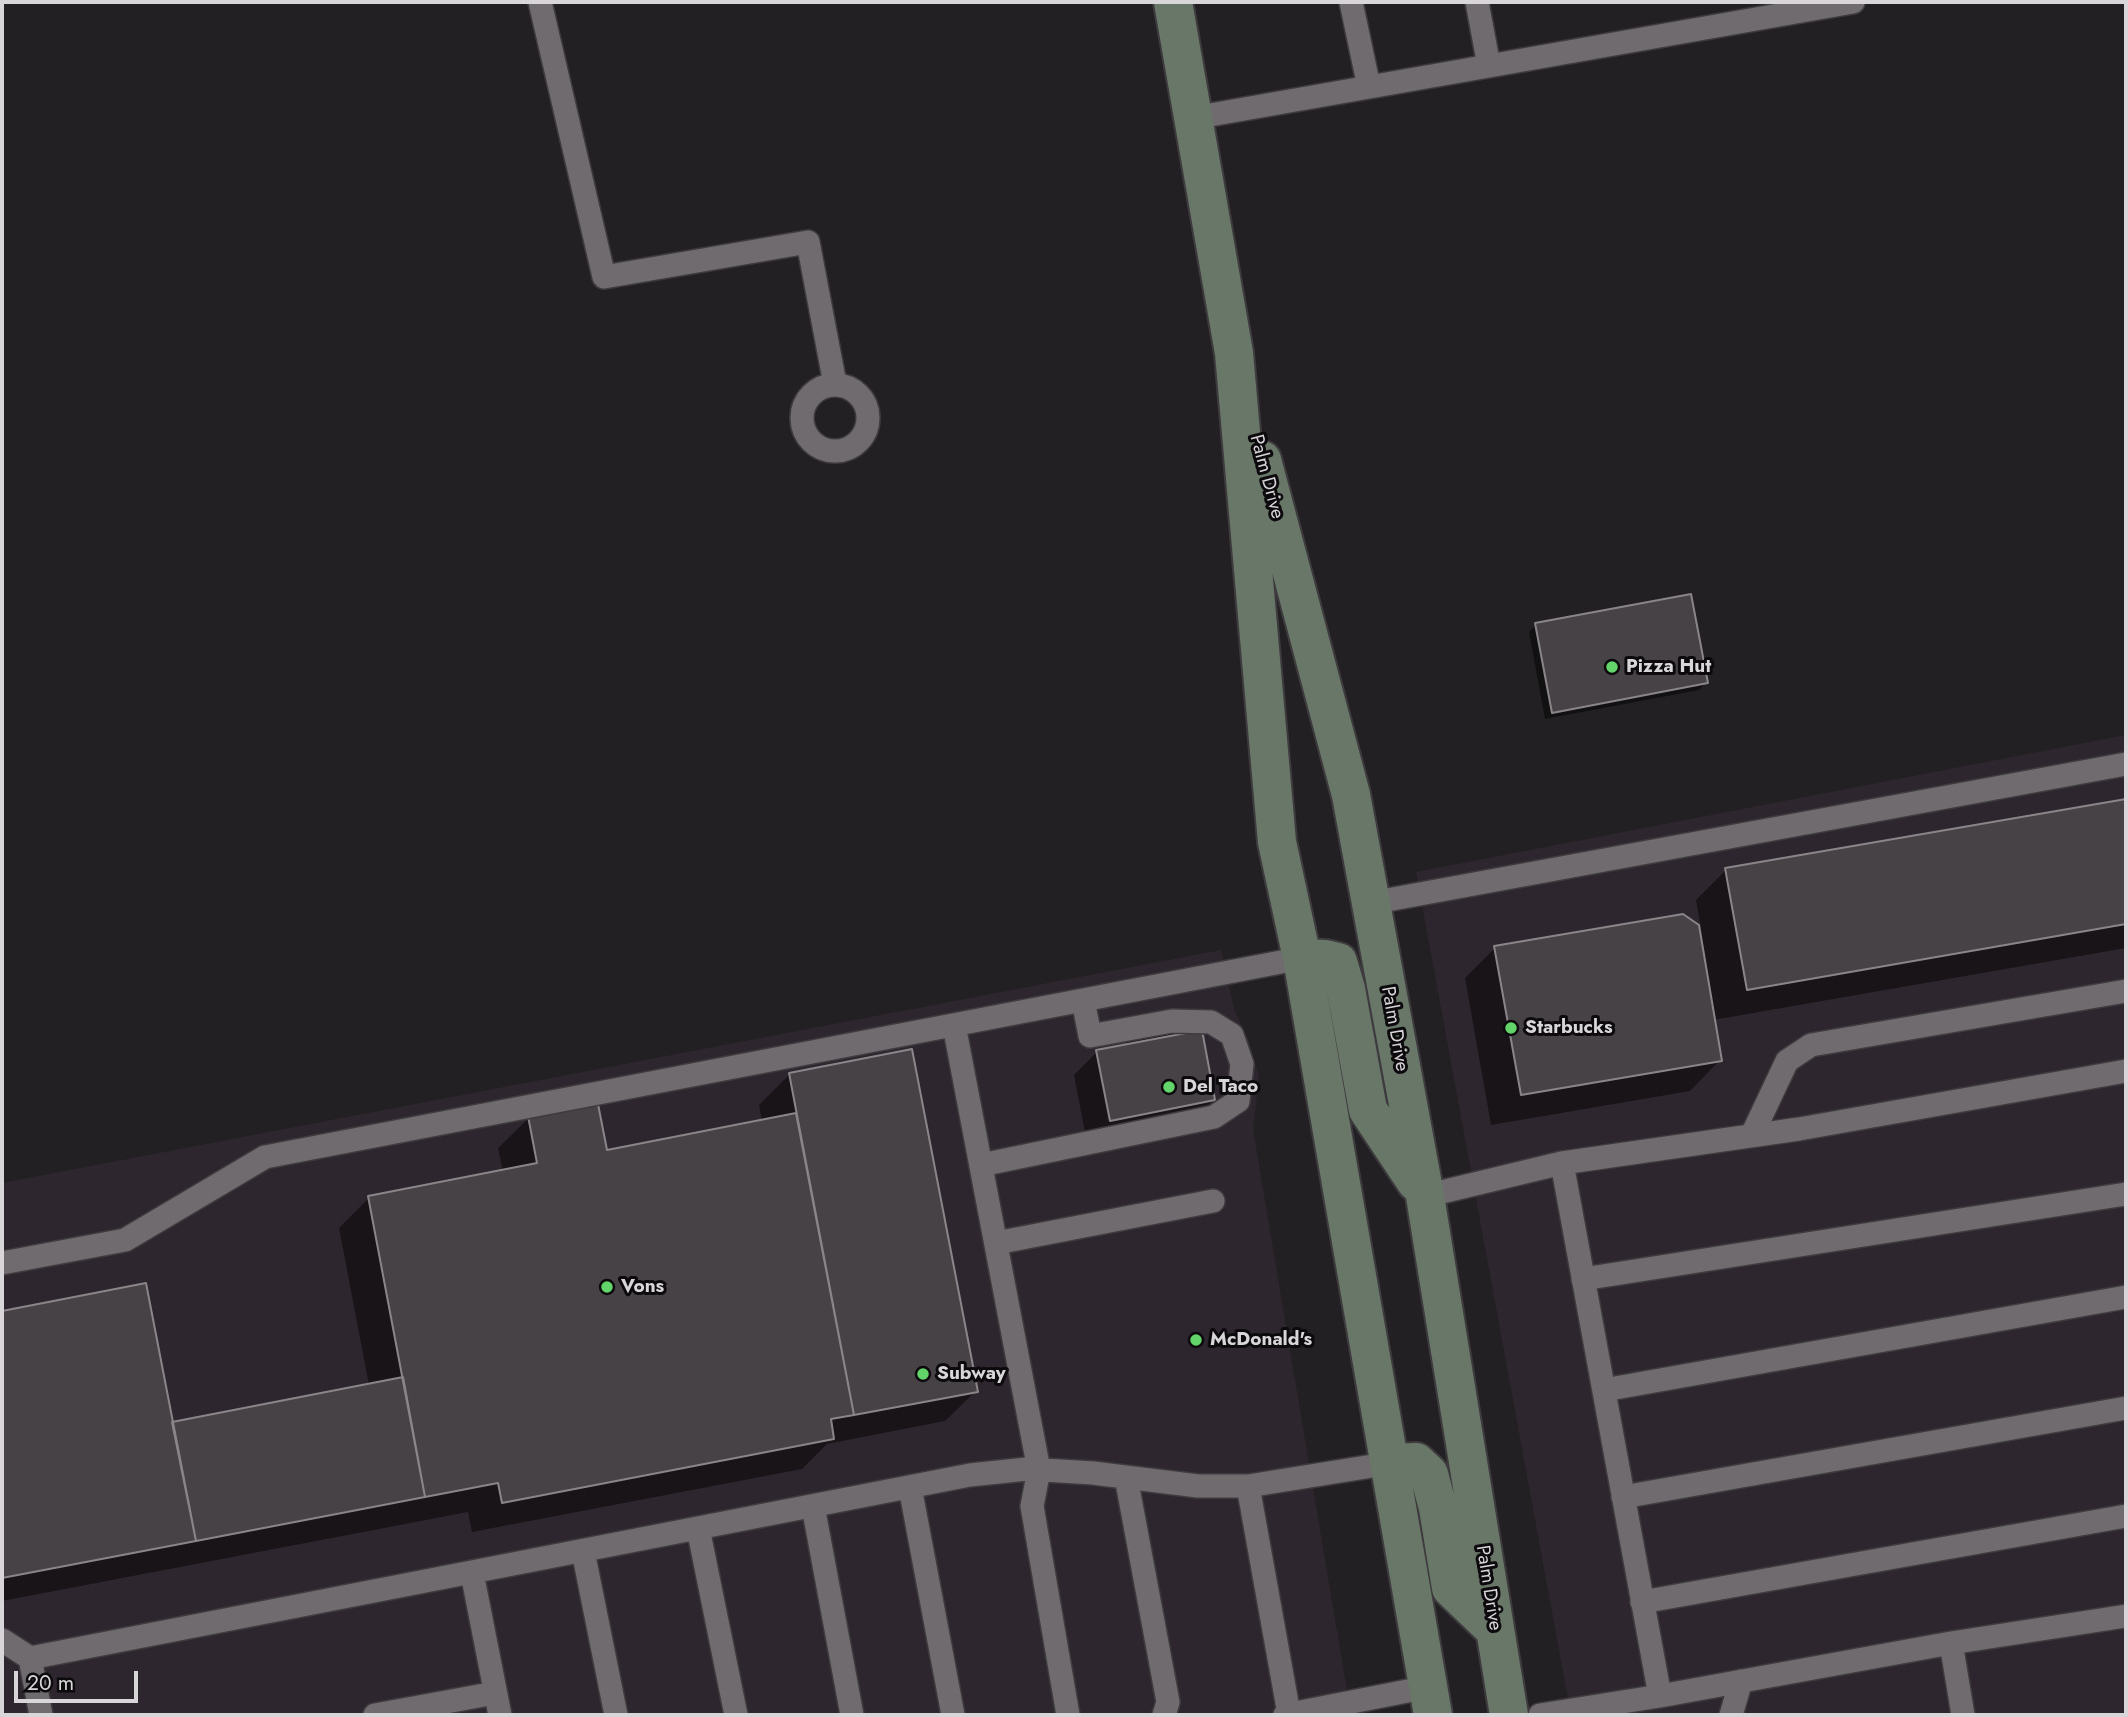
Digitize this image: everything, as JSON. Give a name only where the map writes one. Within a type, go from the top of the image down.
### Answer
[{"type":"main road","name":"Palm Drive","points":[[1173,2],[1234,353],[1278,842],[1302,958],[1431,1701]]},
{"type":"main road","name":"Palm Drive","points":[[1234,353],[1351,794],[1425,1196],[1509,1715]]},
{"type":"main road","points":[[1302,958],[1338,962],[1346,989],[1368,1110],[1425,1196]]},
{"type":"main road","points":[[1391,1463],[1416,1462],[1429,1474],[1438,1507],[1451,1588],[1495,1630]]},
{"type":"lane","points":[[540,2],[604,276],[808,242],[835,384]]},
{"type":"lane","points":[[1351,2],[1369,87]]},
{"type":"lane","points":[[1477,2],[1489,66]]},
{"type":"lane","points":[[1193,118],[1853,2]]},
{"type":"lane","points":[[1371,904],[2126,764]]},
{"type":"lane","points":[[2,1263],[125,1240],[265,1157],[1302,958]]},
{"type":"lane","points":[[1752,1135],[1787,1061],[1811,1045],[2126,991]]},
{"type":"lane","points":[[981,1165],[1213,1117],[1238,1101],[1242,1064],[1232,1035],[1211,1022],[1172,1021],[1090,1036],[1083,1000]]},
{"type":"lane","points":[[954,1024],[1039,1470],[1032,1506],[1068,1715]]},
{"type":"lane","points":[[1425,1196],[1562,1163],[1799,1129],[2126,1071]]},
{"type":"lane","points":[[1562,1163],[1660,1696]]},
{"type":"lane","points":[[1583,1279],[2126,1194]]},
{"type":"lane","points":[[996,1243],[1213,1201]]},
{"type":"lane","points":[[1604,1390],[2126,1297]]},
{"type":"lane","points":[[1623,1497],[2126,1408]]},
{"type":"lane","points":[[2,1640],[30,1658],[970,1475],[1027,1469],[1093,1473],[1198,1486],[1248,1486],[1391,1463]]},
{"type":"lane","points":[[1126,1477],[1168,1702],[1164,1715]]},
{"type":"lane","points":[[1248,1486],[1287,1715],[1431,1701]]},
{"type":"lane","points":[[910,1487],[953,1715]]},
{"type":"lane","points":[[813,1506],[852,1715]]},
{"type":"lane","points":[[1643,1602],[2126,1516]]},
{"type":"lane","points":[[698,1528],[736,1715]]},
{"type":"lane","points":[[583,1551],[616,1715]]},
{"type":"lane","points":[[375,1715],[497,1704],[472,1573]]},
{"type":"lane","points":[[1540,1715],[1951,1643],[2126,1616]]},
{"type":"lane","points":[[1951,1643],[1963,1715]]},
{"type":"lane","points":[[30,1658],[41,1715]]},
{"type":"lane","points":[[1731,1715],[1741,1681]]},
{"type":"shaded area","points":[[2126,735],[2126,1715],[1571,1715],[1416,872]]},
{"type":"shaded area","points":[[1221,950],[1234,1009],[1248,1039],[1259,1076],[1253,1129],[1351,1715],[2,1715],[2,1183]]},
{"type":"building","points":[[1691,594],[1708,683],[1552,713],[1535,623]]},
{"type":"building","points":[[2126,799],[2126,924],[1747,990],[1725,868]]},
{"type":"building","points":[[1683,914],[1699,925],[1722,1061],[1521,1095],[1494,946]]},
{"type":"building","points":[[1202,1030],[1215,1100],[1110,1121],[1096,1050]]},
{"type":"building","points":[[912,1049],[978,1392],[854,1415],[789,1073]]},
{"type":"building","name":"Vons","points":[[598,1104],[607,1150],[796,1113],[854,1415],[831,1419],[834,1439],[502,1503],[498,1483],[425,1497],[368,1196],[537,1163],[528,1116]]},
{"type":"building","points":[[146,1283],[196,1541],[2,1578],[2,1311]]},
{"type":"building","points":[[403,1377],[425,1497],[196,1541],[172,1422]]},
{"type":"place","name":"Pizza Hut","points":[[1612,667]]},
{"type":"place","name":"Starbucks","points":[[1511,1028]]},
{"type":"place","name":"Del Taco","points":[[1169,1087]]},
{"type":"place","name":"Vons","points":[[607,1287]]},
{"type":"place","name":"McDonald's","points":[[1196,1340]]},
{"type":"place","name":"Subway","points":[[923,1374]]}]
